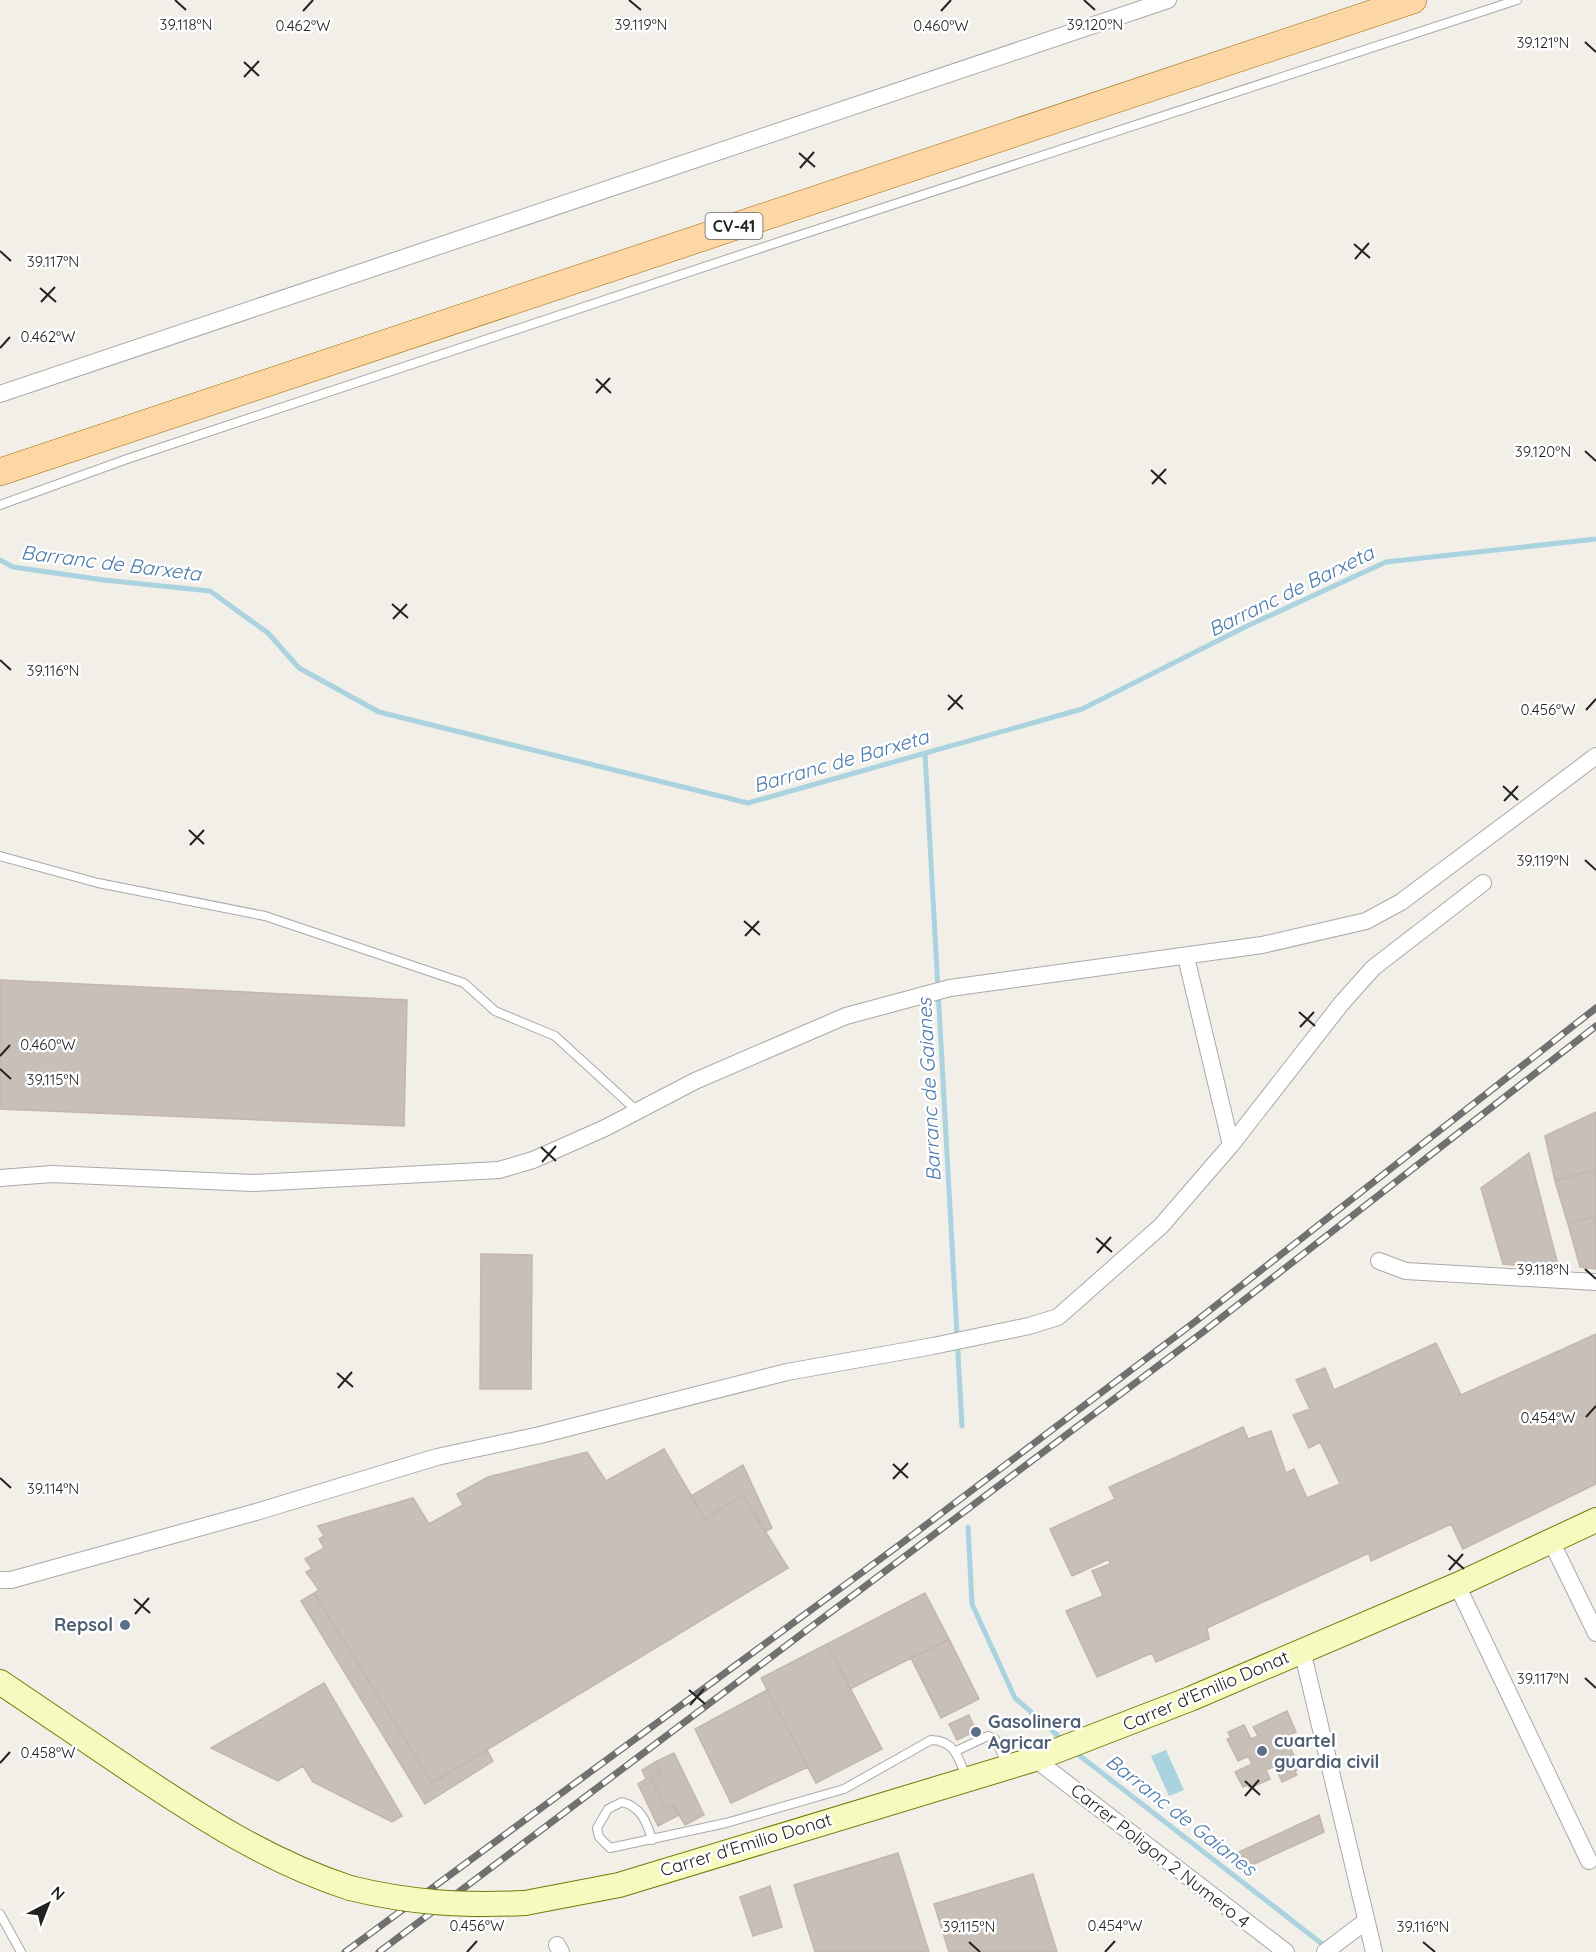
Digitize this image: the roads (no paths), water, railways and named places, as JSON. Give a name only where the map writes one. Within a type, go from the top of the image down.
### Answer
[{"type":"main road","name":"CV-41","points":[[0,472],[1413,0]]},
{"type":"street","points":[[0,394],[1168,0]]},
{"type":"street","points":[[0,1178],[52,1174],[253,1183],[478,1173],[499,1170],[533,1160],[605,1128],[695,1080],[846,1016],[950,988],[1262,945],[1366,921],[1401,902],[1596,756]]},
{"type":"street","points":[[0,1580],[10,1580],[256,1512],[437,1457],[540,1436],[787,1372],[933,1346],[1058,1317],[1161,1226],[1231,1145],[1372,968],[1483,883]]},
{"type":"street","points":[[1186,957],[1231,1145]]},
{"type":"street","points":[[1379,1261],[1406,1271],[1596,1282]]},
{"type":"street","name":"Carrer d'Emilio Donat","points":[[5,1687],[200,1817],[258,1851],[306,1874],[393,1898],[436,1904],[525,1903],[620,1885],[1035,1759],[1099,1736],[1457,1585],[1596,1520]]},
{"type":"street","points":[[1551,1541],[1596,1633]]},
{"type":"street","points":[[1457,1585],[1588,1861]]},
{"type":"street","points":[[1302,1650],[1374,1949]]},
{"type":"street","name":"Carrer Poligon 2 Numero 4","points":[[1035,1759],[1286,1952]]},
{"type":"street","points":[[1325,1952],[1366,1922]]},
{"type":"lane","points":[[0,505],[127,459],[757,249],[1517,0]]},
{"type":"lane","points":[[0,856],[98,883],[265,916],[464,983],[495,1011],[555,1036],[636,1110]]},
{"type":"lane","points":[[956,1751],[988,1736],[995,1739],[1008,1766]]},
{"type":"lane","points":[[652,1840],[641,1813],[632,1804],[622,1802],[608,1809],[597,1828],[599,1837],[610,1848],[652,1840],[726,1823],[844,1789],[931,1740],[942,1740],[956,1751],[967,1778]]},
{"type":"lane","points":[[0,1914],[21,1952]]},
{"type":"water","points":[[1166,1750],[1184,1790],[1169,1796],[1151,1756]]},
{"type":"waterway","name":"Barranc de Barxeta","points":[[0,560],[13,567],[104,580],[210,591],[268,633],[299,668],[379,712],[748,803],[1082,709],[1245,627],[1386,562],[1596,539]]},
{"type":"waterway","name":"Barranc de Gaianes","points":[[925,753],[962,1426]]},
{"type":"waterway","name":"Barranc de Gaianes","points":[[968,1527],[972,1604],[1015,1698],[1064,1741]]},
{"type":"waterway","name":"Barranc de Gaianes","points":[[1075,1752],[1326,1947]]},
{"type":"railway","points":[[345,1952],[902,1543],[1196,1321],[1596,1008]]},
{"type":"railway","points":[[379,1952],[1203,1332],[1596,1026]]},
{"type":"place","name":"Repsol","points":[[125,1625]]},
{"type":"place","name":"Gasolinera Agricar","points":[[976,1732]]},
{"type":"place","name":"cuartel guardia civil","points":[[1262,1751]]}]
